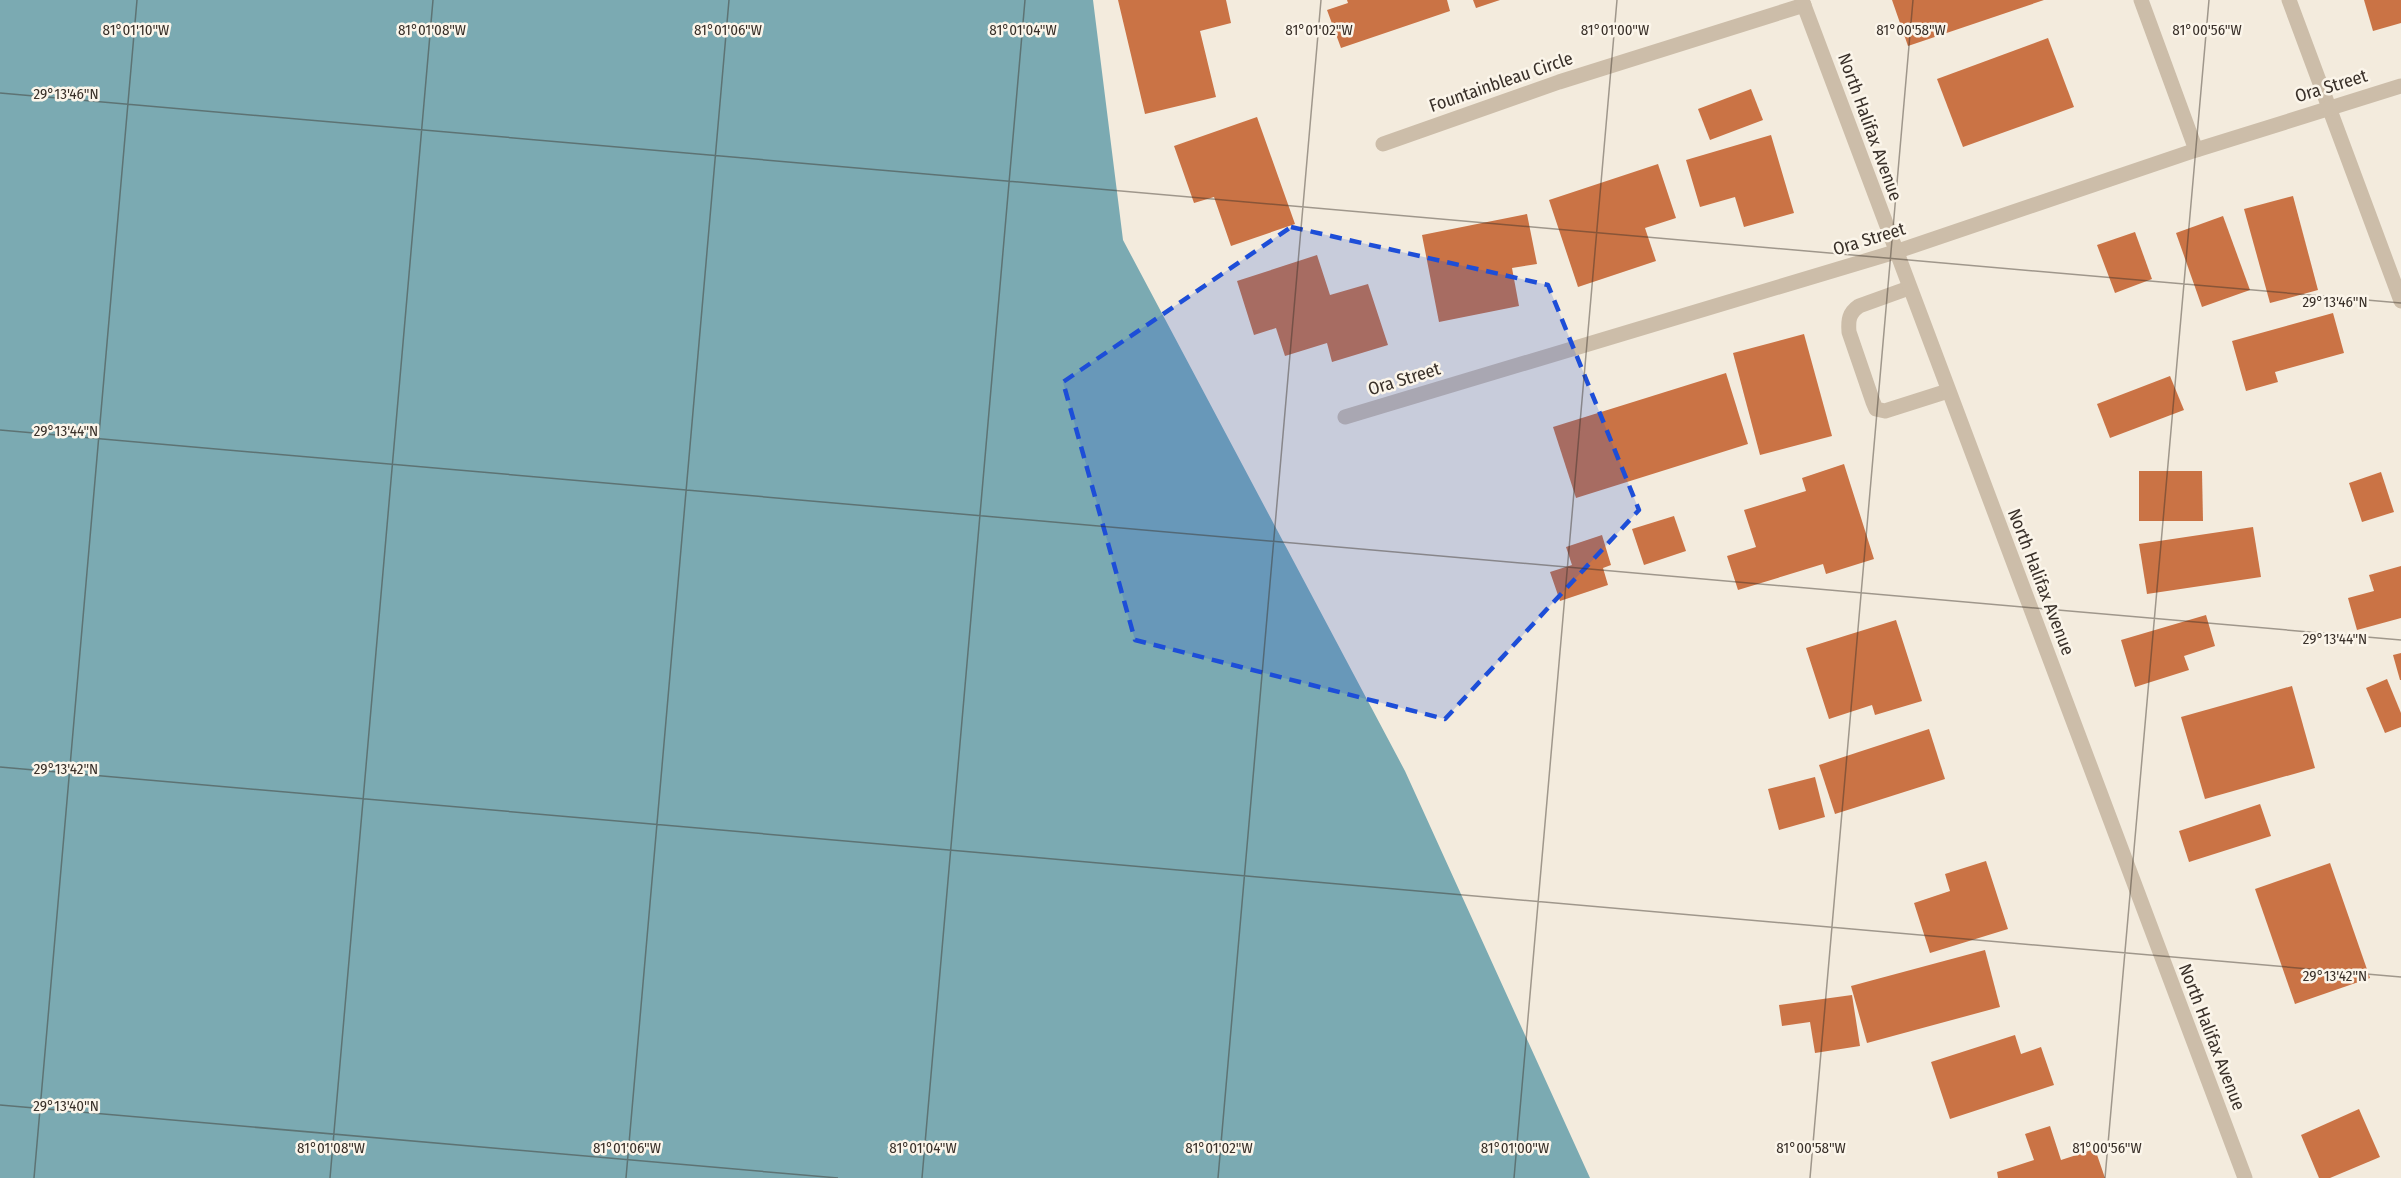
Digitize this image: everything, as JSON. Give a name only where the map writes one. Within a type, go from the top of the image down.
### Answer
[{"type":"street","points":[[2140,0],[2196,150]]},
{"type":"street","points":[[2289,0],[2401,301]]},
{"type":"street","name":"Fountainbleau Circle","points":[[1383,144],[1559,82],[1803,3]]},
{"type":"street","name":"North Halifax Avenue","points":[[1803,3],[2245,1178]]},
{"type":"street","name":"Ora Street","points":[[1345,417],[1895,252],[2329,106],[2401,86]]},
{"type":"street","points":[[1909,288],[1859,306],[1852,311],[1848,321],[1849,332],[1873,402],[1876,409],[1885,411],[1948,391]]},
{"type":"highlighted area","points":[[1291,227],[1548,285],[1639,510],[1445,719],[1135,640],[1063,382]]},
{"type":"water","points":[[0,0],[1093,0],[1123,240],[1405,771],[1590,1178],[0,1178]]},
{"type":"building","points":[[1118,0],[1226,0],[1231,23],[1200,31],[1216,97],[1145,114]]},
{"type":"building","points":[[1347,0],[1447,0],[1450,11],[1341,48],[1327,10],[1348,3]]},
{"type":"building","points":[[1473,0],[1500,0],[1476,8]]},
{"type":"building","points":[[1892,0],[2044,0],[1908,46]]},
{"type":"building","points":[[2364,0],[2401,0],[2401,23],[2373,31]]},
{"type":"building","points":[[2048,38],[2074,107],[1963,147],[1937,79]]},
{"type":"building","points":[[1751,89],[1763,120],[1710,140],[1698,109]]},
{"type":"building","points":[[1257,117],[1295,224],[1231,246],[1214,197],[1194,203],[1174,146]]},
{"type":"building","points":[[1771,135],[1794,213],[1744,227],[1735,197],[1700,207],[1686,160]]},
{"type":"building","points":[[1658,164],[1676,218],[1645,228],[1656,261],[1578,287],[1549,200]]},
{"type":"building","points":[[2293,196],[2318,290],[2270,303],[2244,209]]},
{"type":"building","points":[[1527,214],[1537,264],[1512,268],[1519,306],[1439,322],[1422,235]]},
{"type":"building","points":[[2223,216],[2250,290],[2202,307],[2176,233]]},
{"type":"building","points":[[2135,232],[2152,279],[2115,293],[2097,245]]},
{"type":"building","points":[[1317,255],[1330,295],[1368,284],[1388,345],[1332,362],[1327,343],[1285,356],[1276,328],[1254,335],[1237,281]]},
{"type":"building","points":[[2333,313],[2344,353],[2275,372],[2278,382],[2246,391],[2232,341]]},
{"type":"building","points":[[1804,334],[1832,436],[1760,455],[1733,353]]},
{"type":"building","points":[[1726,373],[1748,444],[1576,498],[1553,427]]},
{"type":"building","points":[[2170,376],[2184,410],[2110,438],[2097,404]]},
{"type":"building","points":[[1844,464],[1874,559],[1826,574],[1823,564],[1738,590],[1727,556],[1756,547],[1744,510],[1806,491],[1802,478]]},
{"type":"building","points":[[2139,471],[2202,471],[2203,521],[2139,521]]},
{"type":"building","points":[[2381,472],[2394,512],[2362,522],[2349,483]]},
{"type":"building","points":[[1674,516],[1686,551],[1644,565],[1632,529]]},
{"type":"building","points":[[2253,527],[2261,577],[2147,594],[2139,544]]},
{"type":"building","points":[[1602,535],[1611,565],[1603,568],[1608,585],[1560,601],[1550,572],[1572,565],[1566,547]]},
{"type":"building","points":[[2401,566],[2401,618],[2357,630],[2348,598],[2374,591],[2369,575]]},
{"type":"building","points":[[2206,615],[2215,646],[2184,656],[2189,670],[2135,687],[2121,640]]},
{"type":"building","points":[[1896,620],[1922,701],[1875,715],[1872,705],[1829,719],[1806,648]]},
{"type":"building","points":[[2401,653],[2401,680],[2400,680],[2393,655]]},
{"type":"building","points":[[2387,679],[2401,713],[2401,727],[2385,733],[2366,688]]},
{"type":"building","points":[[2292,686],[2315,768],[2205,799],[2181,717]]},
{"type":"building","points":[[1929,729],[1945,779],[1835,814],[1819,765]]},
{"type":"building","points":[[1815,777],[1825,817],[1779,830],[1768,789]]},
{"type":"building","points":[[2260,804],[2271,836],[2189,862],[2179,831]]},
{"type":"building","points":[[1986,861],[2008,929],[1930,953],[1914,903],[1950,891],[1945,874]]},
{"type":"building","points":[[2330,863],[2370,978],[2295,1004],[2255,889]]},
{"type":"building","points":[[1985,950],[2000,1007],[1867,1043],[1851,986]]},
{"type":"building","points":[[1852,995],[1860,1046],[1815,1053],[1810,1022],[1782,1026],[1779,1005]]},
{"type":"building","points":[[2015,1035],[2021,1054],[2041,1047],[2054,1085],[1950,1119],[1931,1062]]},
{"type":"building","points":[[2359,1109],[2380,1157],[2330,1178],[2319,1178],[2301,1135]]},
{"type":"building","points":[[2050,1126],[2061,1160],[2095,1149],[2105,1178],[1998,1178],[1997,1172],[2034,1160],[2025,1134]]}]
